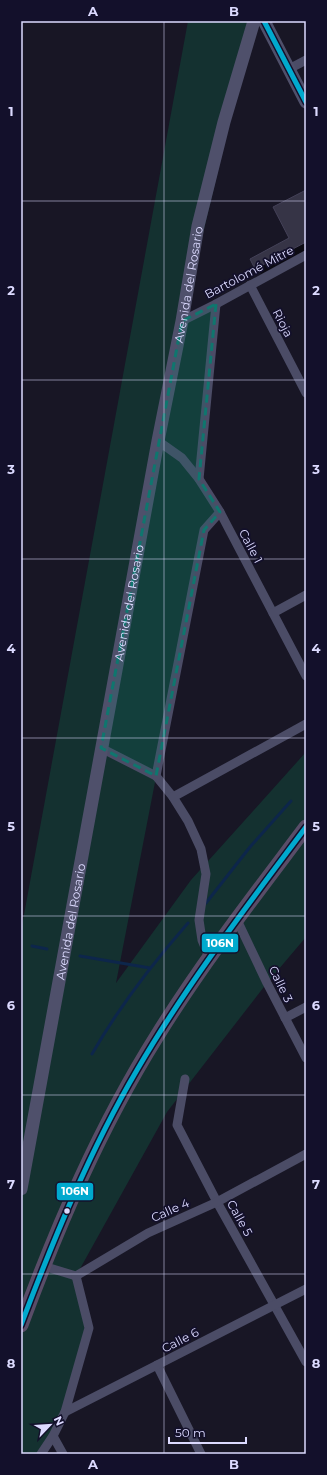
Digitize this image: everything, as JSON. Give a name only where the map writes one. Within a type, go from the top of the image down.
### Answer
[{"type":"highway","points":[[21,1325],[66,1210],[94,1150],[124,1092],[156,1037],[209,957],[306,827]]},
{"type":"highway","points":[[266,881],[306,837]]},
{"type":"main road","name":"Avenida del Rosario","points":[[21,1189],[101,748],[158,441],[182,321],[198,226],[224,122],[254,21]]},
{"type":"main road","points":[[264,21],[306,102]]},
{"type":"street","points":[[289,69],[306,60]]},
{"type":"street","name":"Bartolomé Mitre","points":[[182,321],[306,255]]},
{"type":"street","name":"Rioja","points":[[250,285],[306,393]]},
{"type":"street","points":[[199,479],[216,304]]},
{"type":"street","name":"Calle 1","points":[[158,441],[182,458],[199,479],[220,512],[306,676]]},
{"type":"street","points":[[156,776],[204,530],[220,512]]},
{"type":"street","points":[[273,613],[306,595]]},
{"type":"street","points":[[173,797],[306,724]]},
{"type":"street","points":[[101,748],[156,776],[173,797],[188,821],[201,849],[206,874],[199,920],[202,940],[209,957]]},
{"type":"street","name":"Calle 3","points":[[237,920],[306,1058]]},
{"type":"street","points":[[285,1018],[306,1007]]},
{"type":"street","name":"Calle 5","points":[[185,1079],[177,1125],[217,1202],[306,1362]]},
{"type":"street","name":"Calle 4","points":[[76,1276],[148,1233],[217,1202],[306,1154]]},
{"type":"street","points":[[41,1454],[53,1436],[65,1412],[89,1328],[76,1276],[43,1266]]},
{"type":"street","name":"Calle 6","points":[[65,1412],[306,1289]]},
{"type":"street","points":[[157,1365],[201,1454]]},
{"type":"street","points":[[53,1436],[63,1454]]},
{"type":"highlighted area","points":[[216,304],[199,479],[220,512],[204,530],[156,776],[101,748],[182,321]]},
{"type":"green space","points":[[188,21],[254,21],[182,321],[216,304],[199,479],[220,512],[204,530],[116,983],[191,880],[306,752],[306,937],[267,983],[167,1112],[76,1276],[89,1328],[65,1412],[41,1454],[21,1454],[21,931]]},
{"type":"building","points":[[306,190],[306,242],[255,269],[250,259],[289,238],[273,207]]},
{"type":"waterway","points":[[206,903],[250,847],[291,801]]},
{"type":"waterway","points":[[92,1054],[113,1019],[137,986],[188,923]]},
{"type":"waterway","points":[[32,946],[47,949]]},
{"type":"waterway","points":[[80,956],[150,968]]},
{"type":"transit line","name":"106N","points":[[264,21],[306,102]]},
{"type":"transit line","name":"106N","points":[[21,1325],[46,1260],[88,1163],[137,1070],[156,1038],[197,976],[306,827]]}]
